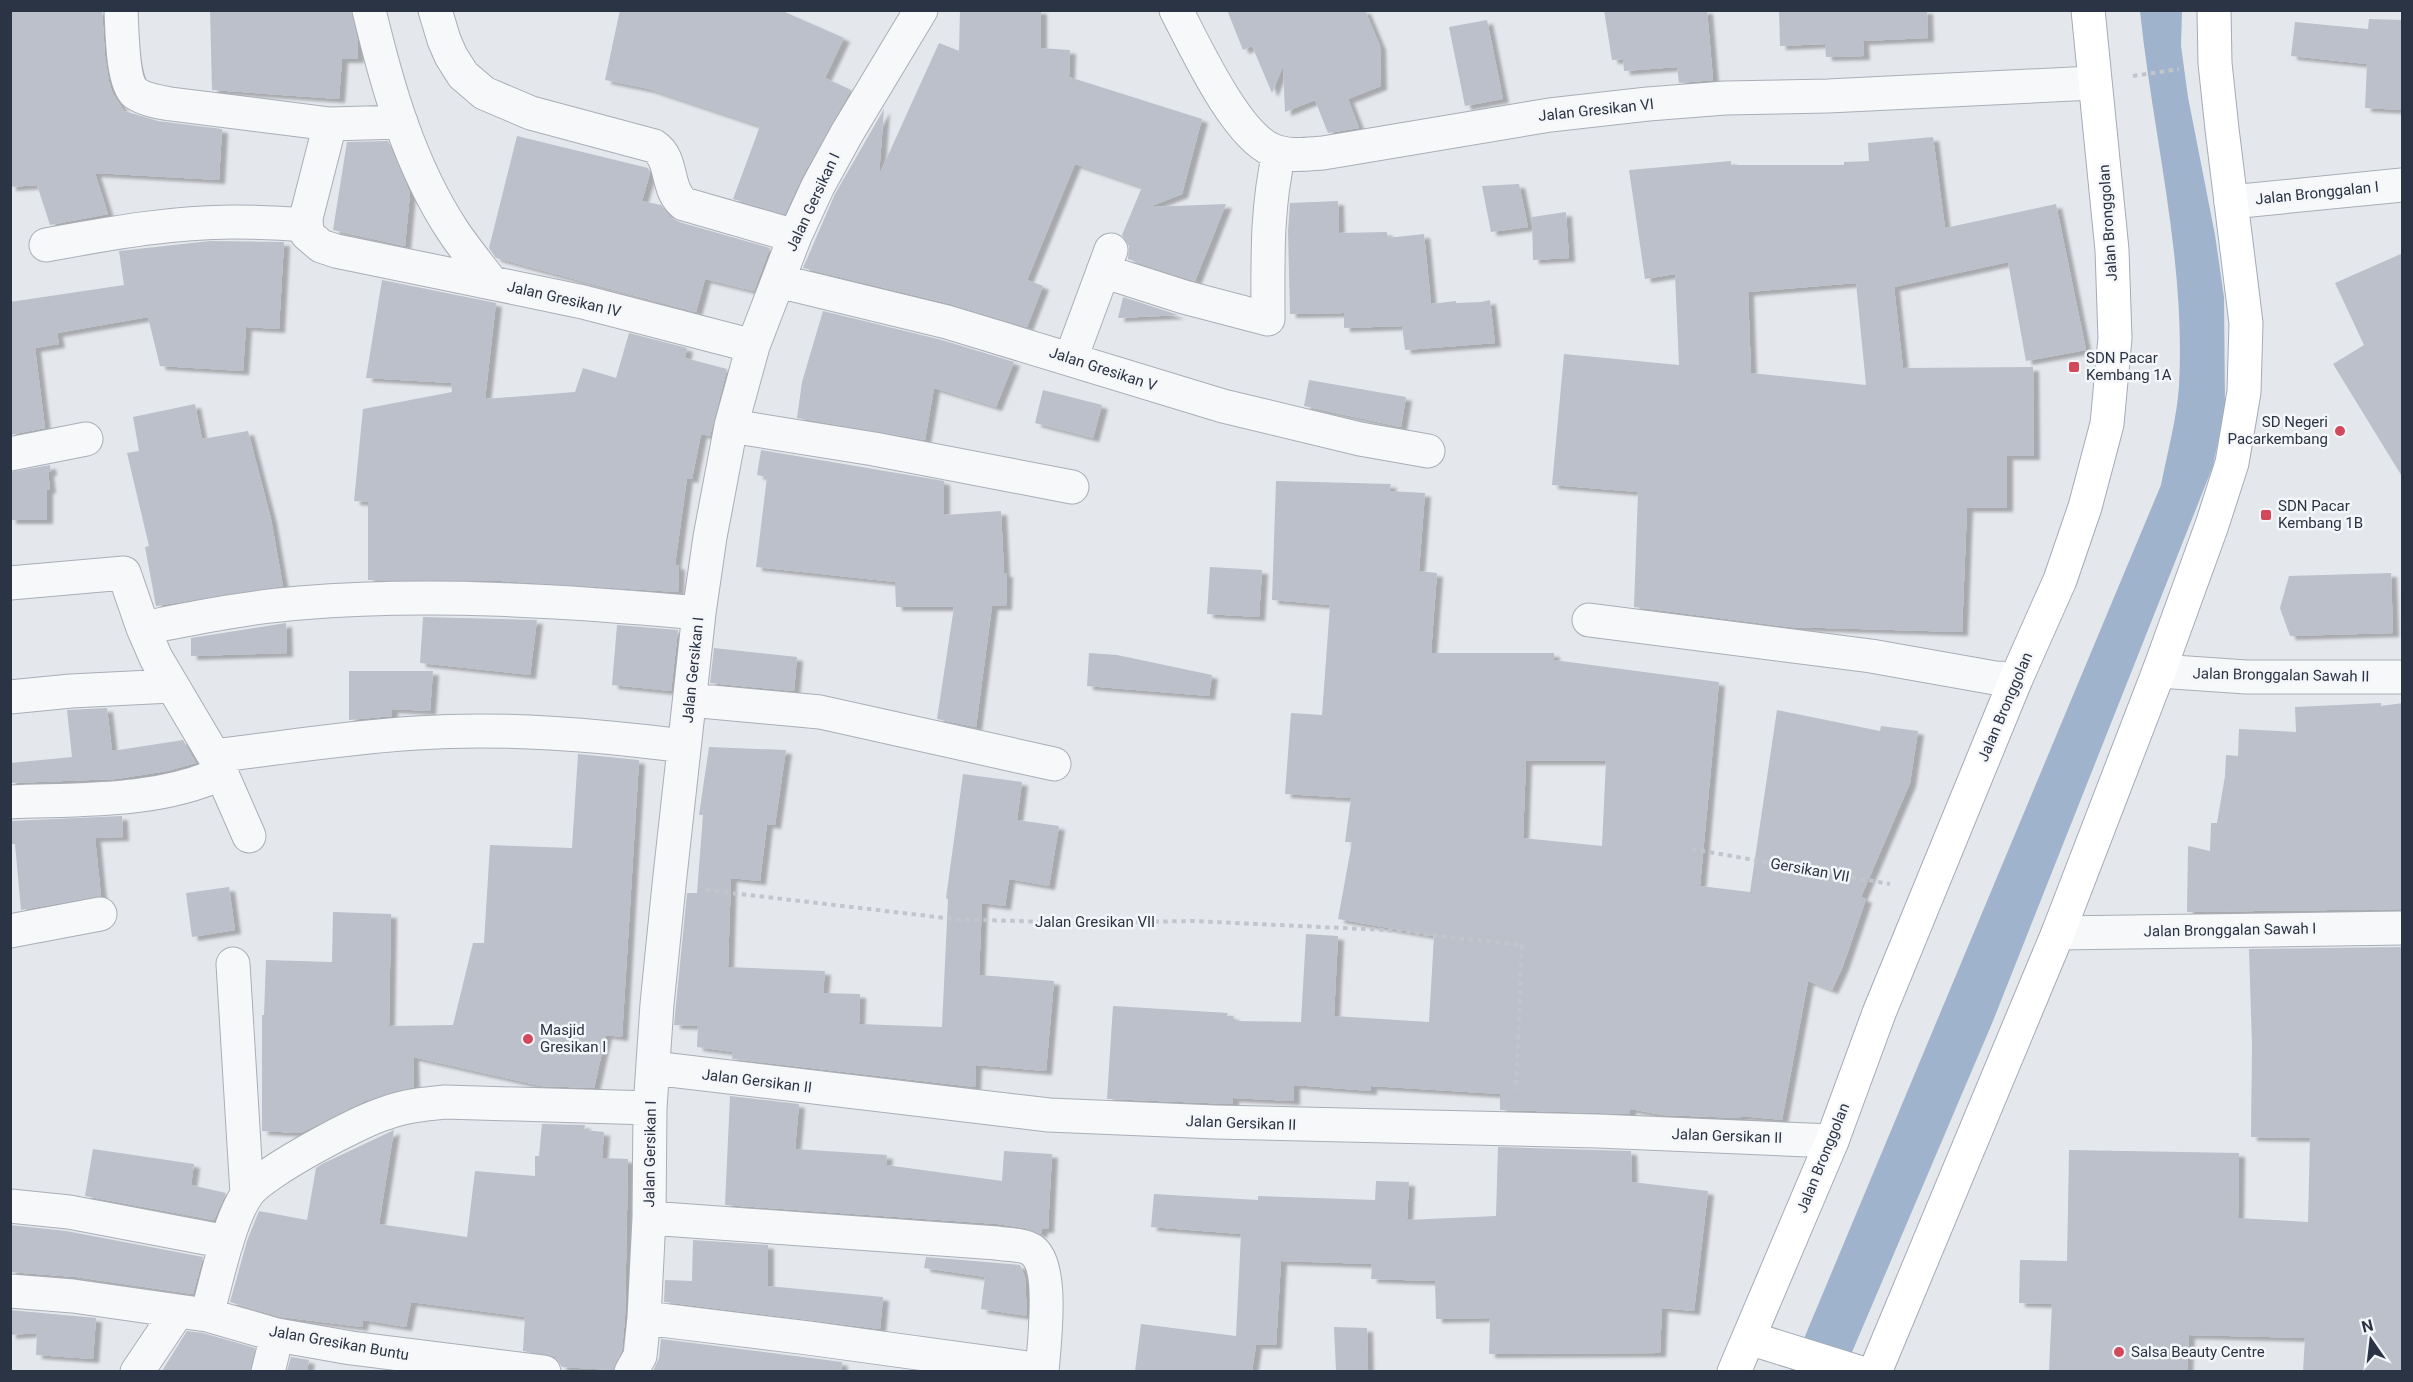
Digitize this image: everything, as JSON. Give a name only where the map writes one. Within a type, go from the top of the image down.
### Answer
[{"type":"main road","name":"Jalan Bronggolan","points":[[1734,1371],[1753,1339],[1832,1141],[1879,1013],[2016,678],[2063,570],[2085,507],[2107,424],[2115,338],[2107,184],[2108,80],[2088,10]]},
{"type":"main road","points":[[1875,1371],[2058,933],[2159,671],[2232,463],[2240,427],[2244,393],[2246,322],[2215,63],[2214,10]]},
{"type":"main road","points":[[1753,1339],[1858,1371]]},
{"type":"street","points":[[121,10],[127,78],[131,88],[137,94],[171,104],[330,124],[401,122]]},
{"type":"street","name":"Jalan Gresikan IV","points":[[369,10],[401,122],[423,177],[453,232],[492,283],[583,302],[753,346]]},
{"type":"street","points":[[435,10],[451,56],[463,75],[484,93],[531,113],[654,146],[660,149],[664,158],[674,195],[684,204],[795,236]]},
{"type":"street","name":"Jalan Gersikan I","points":[[631,1371],[640,1356],[644,1318],[649,1218],[650,1108],[657,1004],[669,885],[699,613],[710,537],[731,426],[753,346],[795,236],[818,186],[847,133],[921,10]]},
{"type":"street","points":[[1071,358],[1107,260],[1184,297],[1268,319],[1268,225],[1274,177],[1280,153],[1266,147],[1254,137],[1229,105],[1176,10]]},
{"type":"street","name":"Jalan Gresikan VI","points":[[1280,153],[1323,153],[1550,115],[1648,104],[1725,98],[1828,96],[2108,80]]},
{"type":"street","points":[[330,124],[308,207],[306,225],[307,234],[311,240],[336,251],[492,283]]},
{"type":"street","name":"Jalan Bronggalan I","points":[[2231,202],[2403,185]]},
{"type":"street","points":[[46,246],[192,224],[232,222],[306,225]]},
{"type":"street","name":"Jalan Gresikan V","points":[[778,281],[947,322],[1223,406],[1360,439],[1428,451]]},
{"type":"street","points":[[731,426],[995,471],[1072,487]]},
{"type":"street","points":[[10,454],[86,439]]},
{"type":"street","points":[[10,583],[124,573],[143,628],[171,686],[218,764],[249,836]]},
{"type":"street","points":[[143,628],[250,609],[337,601],[435,599],[511,601],[699,613]]},
{"type":"street","points":[[1589,620],[1871,656],[1995,678],[2016,678]]},
{"type":"street","name":"Jalan Bronggalan Sawah II","points":[[2159,671],[2246,676],[2403,677]]},
{"type":"street","points":[[10,697],[71,691],[171,686]]},
{"type":"street","points":[[690,700],[820,712],[1054,764]]},
{"type":"street","points":[[10,802],[105,798],[160,792],[186,787],[218,764],[317,742],[418,733],[493,731],[567,734],[684,746]]},
{"type":"street","points":[[10,932],[100,914]]},
{"type":"street","name":"Jalan Bronggalan Sawah I","points":[[2058,933],[2403,927]]},
{"type":"street","points":[[137,1371],[193,1313],[247,1194],[233,964]]},
{"type":"street","name":"Jalan Gersikan II","points":[[653,1068],[1049,1115],[1832,1141]]},
{"type":"street","points":[[247,1194],[272,1173],[363,1123],[383,1113],[414,1105],[483,1102],[650,1108]]},
{"type":"street","points":[[10,1206],[69,1212],[227,1242]]},
{"type":"street","points":[[644,1318],[819,1339],[1042,1371],[1045,1306],[1043,1274],[1039,1258],[1028,1248],[997,1243],[649,1218]]},
{"type":"street","name":"Jalan Gresikan Buntu","points":[[10,1292],[73,1296],[193,1313],[278,1335],[351,1348],[544,1371]]},
{"type":"street","points":[[268,1371],[278,1335]]},
{"type":"path","points":[[2108,80],[2186,68]]},
{"type":"path","name":"Gersikan VII","points":[[1692,849],[1929,891]]},
{"type":"path","name":"Jalan Gresikan VII","points":[[669,885],[954,919],[1077,923],[1193,921],[1385,930],[1522,945],[1514,1129]]},
{"type":"water","points":[[2140,11],[2182,11],[2181,46],[2188,97],[2215,235],[2224,297],[2225,407],[2213,466],[1993,1021],[1844,1371],[1790,1372],[2161,485],[2178,398],[2180,339],[2178,292]]},
{"type":"building","points":[[10,10],[102,10],[109,82],[113,94],[124,111],[158,121],[222,129],[219,180],[95,173],[108,214],[50,225],[37,185],[10,187]]},
{"type":"building","points":[[210,10],[351,10],[358,42],[358,59],[342,59],[339,99],[212,90]]},
{"type":"building","points":[[620,10],[780,10],[844,38],[825,78],[851,90],[802,177],[785,214],[733,199],[760,126],[649,89],[605,80]]},
{"type":"building","points":[[960,10],[1041,10],[1041,48],[1070,50],[1069,77],[1202,119],[1182,194],[1149,207],[1226,204],[1195,281],[1128,259],[1129,246],[1122,235],[1142,187],[1075,164],[1027,280],[1043,286],[1027,327],[951,304],[803,268],[835,194],[884,109],[879,175],[939,43],[959,51]]},
{"type":"building","points":[[1227,10],[1365,10],[1380,46],[1381,86],[1348,99],[1359,128],[1328,133],[1315,100],[1285,112],[1283,66],[1272,93],[1252,46],[1243,50]]},
{"type":"building","points":[[1604,10],[1707,10],[1713,80],[1679,83],[1677,67],[1624,71],[1623,59],[1612,60]]},
{"type":"building","points":[[1779,10],[1927,10],[1928,38],[1863,41],[1864,56],[1826,57],[1825,44],[1780,46]]},
{"type":"building","points":[[2369,19],[2403,20],[2403,110],[2365,108],[2367,64],[2291,56],[2295,22],[2368,29]]},
{"type":"building","points":[[1487,20],[1503,99],[1465,106],[1449,27]]},
{"type":"building","points":[[517,136],[648,168],[650,173],[642,201],[661,205],[670,217],[679,222],[770,248],[754,291],[705,279],[696,312],[496,258],[489,248]]},
{"type":"building","points":[[1933,137],[1945,228],[2056,204],[2086,350],[2026,361],[2008,262],[1894,287],[1903,368],[2033,367],[2034,456],[2007,456],[2007,508],[1967,508],[1962,632],[1790,627],[1634,607],[1638,492],[1552,485],[1564,354],[1679,365],[1675,274],[1645,279],[1629,170],[1731,161],[1731,165],[1844,165],[1844,162],[1869,161],[1868,143]],"holes":[[[1856,283],[1866,385],[1751,373],[1748,292]]]},
{"type":"building","points":[[388,141],[410,193],[405,246],[333,230],[347,142]]},
{"type":"building","points":[[1519,184],[1528,227],[1491,232],[1482,186]]},
{"type":"building","points":[[1338,201],[1339,233],[1387,232],[1387,238],[1424,234],[1431,304],[1490,300],[1495,343],[1405,350],[1402,326],[1344,328],[1344,313],[1290,314],[1288,231],[1290,203]]},
{"type":"building","points":[[1566,212],[1569,258],[1533,260],[1532,217]]},
{"type":"building","points":[[210,241],[284,242],[279,329],[246,327],[243,371],[160,366],[148,317],[57,333],[59,344],[35,348],[45,428],[10,435],[10,302],[124,285],[119,251]]},
{"type":"building","points":[[2403,253],[2403,478],[2333,364],[2364,345],[2335,283]]},
{"type":"building","points":[[382,280],[496,303],[485,399],[575,392],[583,368],[616,378],[629,333],[687,348],[685,358],[727,369],[710,436],[701,434],[692,479],[687,478],[675,565],[679,566],[678,592],[500,581],[368,580],[368,502],[354,501],[363,409],[452,392],[451,383],[366,378]]},
{"type":"building","points":[[1123,297],[1178,315],[1181,315],[1118,318]]},
{"type":"building","points":[[823,311],[942,340],[1014,362],[996,407],[934,388],[925,440],[797,418],[802,382]]},
{"type":"building","points":[[1309,380],[1406,397],[1401,427],[1304,406]]},
{"type":"building","points":[[1043,390],[1102,405],[1093,438],[1035,423]]},
{"type":"building","points":[[195,404],[202,439],[248,431],[271,519],[283,586],[156,606],[145,547],[149,546],[127,453],[139,451],[133,417]]},
{"type":"building","points":[[761,450],[944,481],[944,515],[1001,511],[1004,573],[1007,573],[1006,606],[992,606],[976,727],[937,719],[954,607],[896,607],[895,582],[756,567],[767,477],[757,475]]},
{"type":"building","points":[[50,465],[47,520],[10,520],[10,472]]},
{"type":"building","points":[[1276,481],[1391,484],[1389,491],[1425,493],[1419,571],[1437,573],[1431,653],[1554,653],[1554,660],[1719,682],[1700,886],[1750,892],[1777,710],[1880,731],[1881,726],[1918,731],[1910,783],[1861,897],[1866,899],[1843,966],[1832,990],[1808,981],[1782,1120],[1741,1116],[1741,1118],[1663,1115],[1630,1109],[1630,1114],[1500,1110],[1500,1094],[1371,1086],[1371,1091],[1294,1085],[1294,1101],[1233,1098],[1233,1104],[1107,1099],[1113,1006],[1228,1013],[1227,1016],[1233,1016],[1233,1021],[1301,1022],[1306,934],[1338,936],[1334,1016],[1429,1022],[1434,936],[1338,919],[1352,842],[1345,842],[1351,798],[1285,794],[1291,713],[1322,715],[1330,605],[1272,600]],"holes":[[[1526,761],[1606,761],[1602,846],[1523,838]]]},
{"type":"building","points":[[1210,567],[1262,570],[1259,617],[1207,614]]},
{"type":"building","points":[[2391,573],[2393,633],[2290,636],[2280,608],[2289,576]]},
{"type":"building","points":[[423,617],[537,620],[530,675],[420,663]]},
{"type":"building","points":[[286,623],[287,653],[191,656],[191,638]]},
{"type":"building","points":[[617,625],[678,630],[671,691],[612,685]]},
{"type":"building","points":[[714,648],[797,657],[794,691],[710,683]]},
{"type":"building","points":[[1089,653],[1117,655],[1212,675],[1209,696],[1087,686]]},
{"type":"building","points":[[349,671],[433,671],[430,711],[392,709],[392,716],[349,720]]},
{"type":"building","points":[[2381,703],[2381,706],[2403,703],[2403,909],[2187,912],[2188,846],[2210,851],[2211,823],[2217,823],[2226,755],[2238,756],[2239,729],[2296,732],[2295,707]]},
{"type":"building","points":[[107,708],[112,751],[183,740],[196,763],[167,771],[116,779],[10,783],[10,763],[72,757],[67,710]]},
{"type":"building","points":[[709,747],[786,750],[775,825],[767,824],[760,881],[731,878],[728,967],[825,971],[823,993],[860,994],[859,1024],[942,1027],[948,899],[946,898],[963,774],[1022,782],[1017,820],[1059,826],[1049,886],[1009,879],[1005,906],[982,903],[979,975],[1054,981],[1046,1071],[976,1065],[975,1087],[732,1059],[733,1052],[697,1047],[698,1026],[674,1025],[687,893],[697,893],[703,815],[699,815]]},
{"type":"building","points":[[578,754],[639,760],[622,1037],[606,1035],[594,1088],[541,1086],[413,1057],[414,1087],[365,1101],[301,1133],[262,1131],[262,1015],[264,1015],[266,960],[332,962],[333,912],[391,914],[389,1026],[453,1025],[473,943],[484,943],[490,845],[572,848]]},
{"type":"building","points":[[122,816],[123,837],[95,838],[101,896],[21,910],[15,844],[11,844],[10,821]]},
{"type":"building","points":[[229,887],[235,930],[192,937],[186,893]]},
{"type":"building","points":[[2403,947],[2403,1371],[2303,1371],[2305,1338],[2189,1335],[2187,1371],[2049,1371],[2052,1304],[2019,1303],[2020,1260],[2067,1261],[2069,1150],[2239,1153],[2238,1218],[2308,1222],[2310,1138],[2251,1137],[2252,1045],[2249,949]]},
{"type":"building","points":[[730,1096],[799,1104],[795,1149],[887,1155],[886,1165],[1002,1181],[1004,1151],[1052,1154],[1048,1229],[1042,1229],[1041,1234],[1025,1228],[998,1224],[725,1205]]},
{"type":"building","points":[[542,1124],[585,1125],[584,1130],[604,1132],[602,1158],[628,1159],[625,1317],[622,1350],[613,1370],[562,1367],[555,1357],[523,1351],[525,1317],[411,1302],[406,1327],[363,1320],[362,1327],[281,1317],[230,1302],[247,1241],[259,1211],[307,1220],[316,1168],[322,1164],[394,1130],[379,1224],[467,1237],[475,1171],[535,1176],[535,1156],[539,1156]]},
{"type":"building","points":[[1498,1147],[1631,1151],[1632,1182],[1708,1191],[1694,1311],[1662,1308],[1660,1353],[1489,1354],[1490,1318],[1436,1319],[1435,1281],[1371,1279],[1372,1264],[1281,1261],[1276,1345],[1256,1345],[1252,1371],[1135,1371],[1141,1324],[1236,1336],[1241,1234],[1151,1227],[1154,1194],[1258,1200],[1258,1196],[1375,1200],[1376,1181],[1409,1182],[1407,1220],[1496,1216]]},
{"type":"building","points":[[93,1149],[194,1164],[191,1185],[226,1193],[214,1220],[85,1196]]},
{"type":"building","points":[[10,1225],[66,1231],[203,1257],[193,1294],[76,1277],[10,1272]]},
{"type":"building","points":[[693,1240],[768,1245],[768,1286],[883,1297],[880,1329],[664,1302],[665,1280],[692,1281]]},
{"type":"building","points":[[926,1257],[1020,1265],[1025,1277],[1027,1316],[981,1309],[985,1277],[924,1268]]},
{"type":"building","points":[[10,1310],[96,1318],[93,1359],[36,1355],[37,1333],[10,1335]]},
{"type":"building","points":[[1334,1327],[1367,1328],[1368,1371],[1336,1371]]},
{"type":"building","points":[[187,1331],[203,1333],[255,1348],[250,1371],[162,1371]]},
{"type":"building","points":[[661,1339],[842,1362],[841,1371],[653,1371],[659,1358]]},
{"type":"building","points":[[291,1357],[309,1360],[307,1371],[287,1371]]},
{"type":"place","name":"SDN Pacar Kembang 1A","points":[[2074,367]]},
{"type":"place","name":"SD Negeri Pacarkembang","points":[[2340,431]]},
{"type":"place","name":"SDN Pacar Kembang 1B","points":[[2266,515]]},
{"type":"place","name":"Masjid Gresikan I","points":[[528,1039]]},
{"type":"place","name":"Salsa Beauty Centre","points":[[2119,1352]]}]
